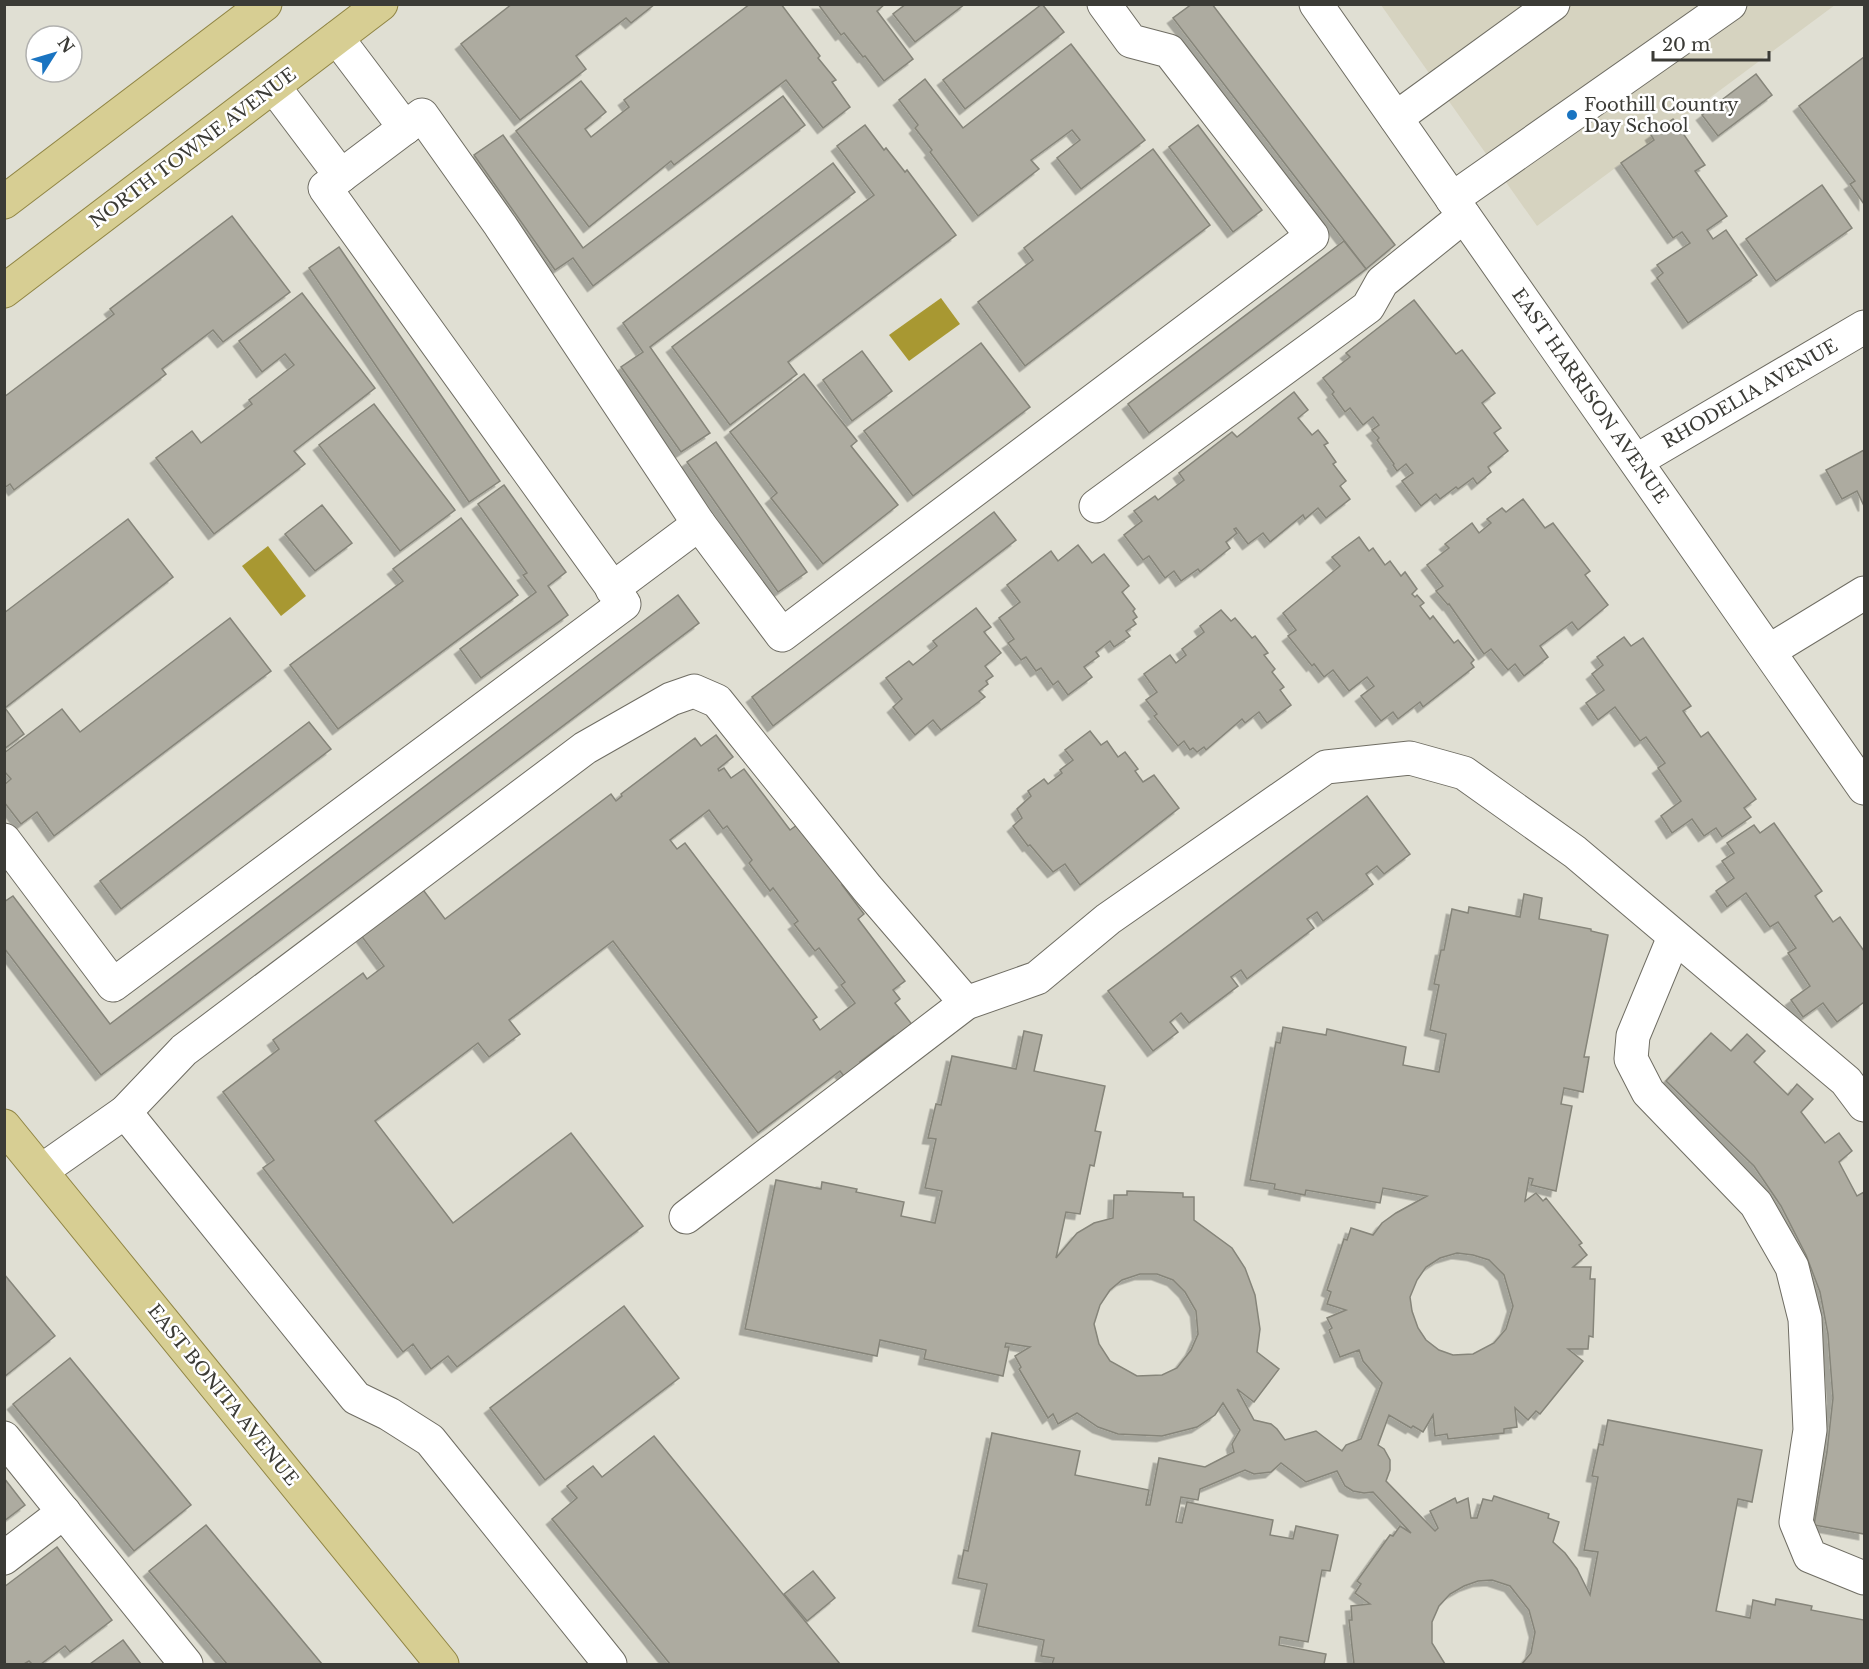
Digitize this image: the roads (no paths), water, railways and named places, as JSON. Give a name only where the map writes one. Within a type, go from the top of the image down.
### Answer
[{"type":"main road","name":"NORTH TOWNE AVENUE","points":[[4,291],[381,4]]},
{"type":"main road","points":[[4,202],[249,9]]},
{"type":"main road","name":"EAST BONITA AVENUE","points":[[4,1126],[442,1665]]},
{"type":"street","points":[[4,840],[113,984],[624,604],[325,188],[422,115],[500,225],[699,524],[782,634],[1312,236],[1169,51],[1131,41],[1104,4]]},
{"type":"street","name":"EAST HARRISON AVENUE","points":[[1316,4],[1864,788]]},
{"type":"street","points":[[1396,118],[1553,4]]},
{"type":"street","points":[[1096,506],[1368,307],[1384,305],[1534,142],[1730,4]]},
{"type":"street","points":[[337,38],[405,128]]},
{"type":"street","points":[[274,87],[341,176]]},
{"type":"street","name":"RHODELIA AVENUE","points":[[1636,461],[1864,327]]},
{"type":"street","points":[[612,589],[699,524]]},
{"type":"street","points":[[1768,651],[1864,593]]},
{"type":"street","points":[[41,1170],[125,1112],[184,1050],[585,748],[671,699],[694,691],[717,701],[867,888],[966,1004]]},
{"type":"street","points":[[686,1217],[966,1004],[1037,978],[1108,920],[1326,767],[1410,758],[1464,773],[1575,852],[1674,937],[1858,1085]]},
{"type":"street","points":[[1674,937],[1633,1036],[1631,1059],[1648,1092],[1756,1204],[1792,1267],[1805,1319],[1810,1430],[1796,1522],[1810,1556],[1864,1578]]},
{"type":"street","points":[[125,1112],[356,1398],[389,1414],[430,1440],[610,1665]]},
{"type":"street","points":[[4,1438],[186,1665]]},
{"type":"street","points":[[4,1558],[64,1512]]},
{"type":"place","name":"Foothill Country Day School","points":[[1572,115]]}]
